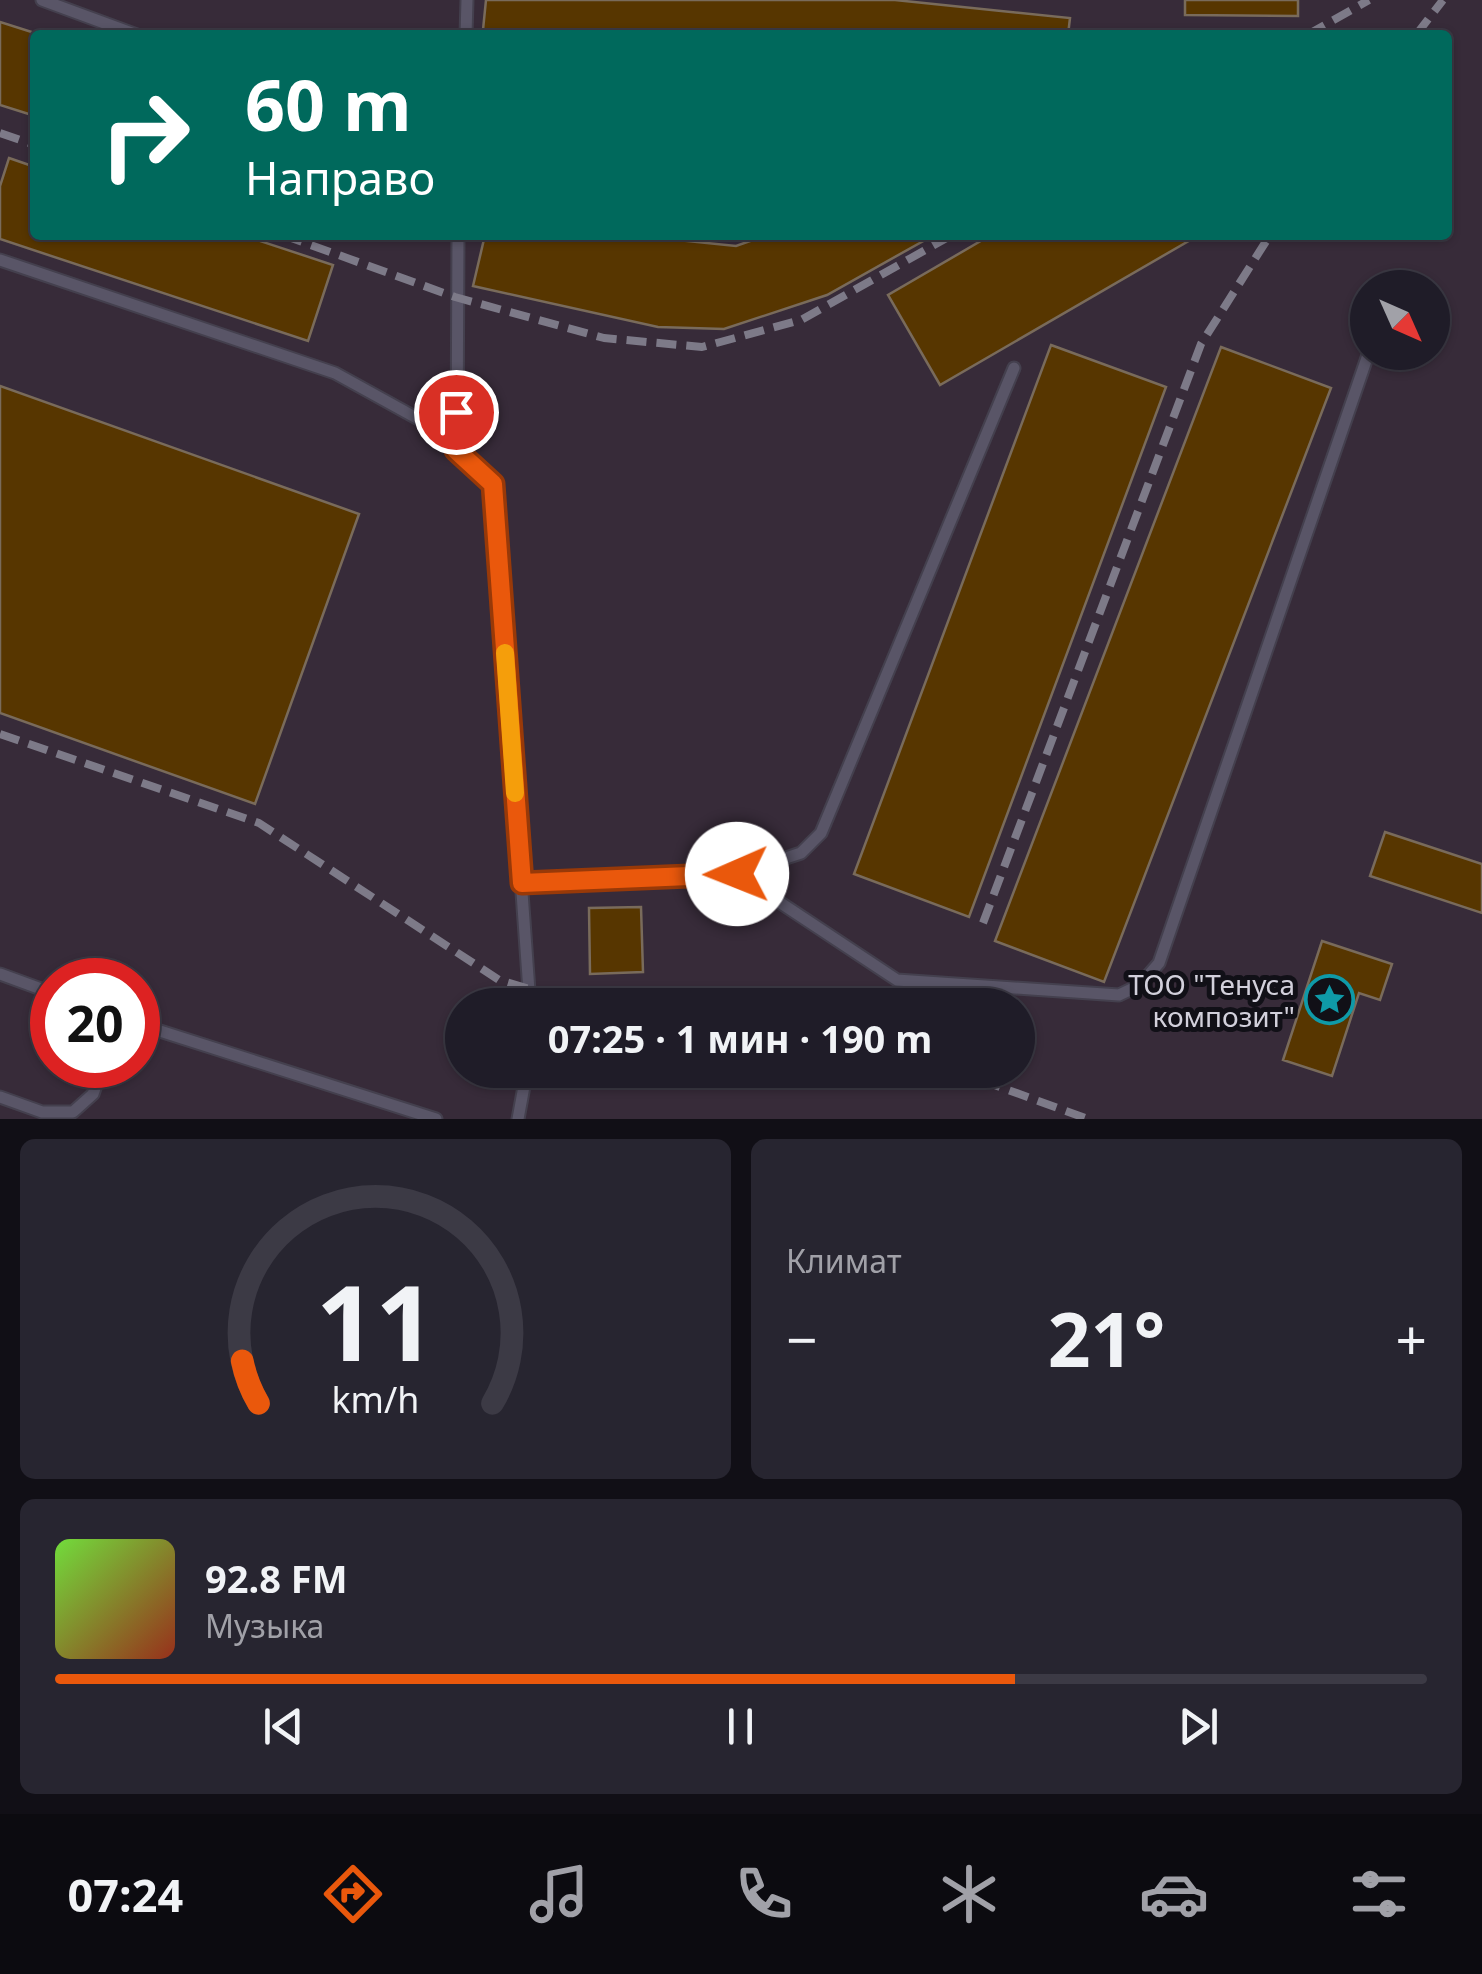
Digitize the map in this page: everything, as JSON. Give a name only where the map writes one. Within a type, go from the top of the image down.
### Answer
[{"type":"lane","points":[[42,0],[123,30]]},
{"type":"lane","points":[[466,30],[467,0]]},
{"type":"lane","points":[[456,450],[458,240]]},
{"type":"lane","points":[[0,260],[335,373],[431,426],[493,484],[529,988]]},
{"type":"lane","points":[[522,883],[737,874],[801,853],[821,833],[1014,368]]},
{"type":"lane","points":[[737,874],[896,980],[1120,994],[1140,985],[1158,963],[1363,370]]},
{"type":"lane","points":[[0,974],[30,985]]},
{"type":"lane","points":[[160,1031],[436,1119]]},
{"type":"lane","points":[[0,1097],[42,1112],[73,1112],[95,1088]]},
{"type":"lane","points":[[518,1119],[524,1088]]},
{"type":"shaded area","points":[[0,0],[1482,0],[1482,1119],[0,1119]]},
{"type":"building","points":[[486,0],[895,0],[1070,18],[1069,30],[483,30]]},
{"type":"building","points":[[1185,0],[1298,0],[1298,16],[1185,15]]},
{"type":"building","points":[[0,22],[30,32],[30,114],[0,105]]},
{"type":"building","points":[[9,158],[30,165],[30,240],[257,240],[333,265],[308,341],[0,239],[0,186]]},
{"type":"building","points":[[484,240],[678,240],[736,246],[753,240],[925,240],[827,295],[724,329],[658,327],[473,286]]},
{"type":"building","points":[[982,240],[1190,240],[940,385],[888,295]]},
{"type":"building","points":[[1051,345],[1166,387],[969,917],[854,874]]},
{"type":"building","points":[[1221,347],[1331,388],[1104,982],[995,941]]},
{"type":"building","points":[[0,386],[359,514],[255,804],[0,713]]},
{"type":"building","points":[[1385,832],[1482,864],[1482,913],[1370,876]]},
{"type":"building","points":[[641,907],[643,972],[590,974],[589,908]]},
{"type":"building","points":[[1322,941],[1392,964],[1380,1000],[1359,993],[1332,1076],[1283,1060]]},
{"type":"railway","points":[[1316,30],[1369,0]]},
{"type":"railway","points":[[1420,30],[1443,0]]},
{"type":"railway","points":[[0,133],[30,143]]},
{"type":"railway","points":[[297,240],[455,297],[604,338],[702,347],[801,320],[943,240]]},
{"type":"railway","points":[[983,923],[1201,344],[1267,240]]},
{"type":"railway","points":[[0,734],[259,823],[499,980],[526,988]]},
{"type":"railway","points":[[1003,1088],[1088,1119]]},
{"type":"slow traffic","points":[[505,653],[515,793]]},
{"type":"place","name":"ТОО \"Тенуса композит\"","points":[[1330,1000]]},
{"type":"route","points":[[456,412],[456,450],[493,484],[522,883],[565,878],[737,874]]}]
